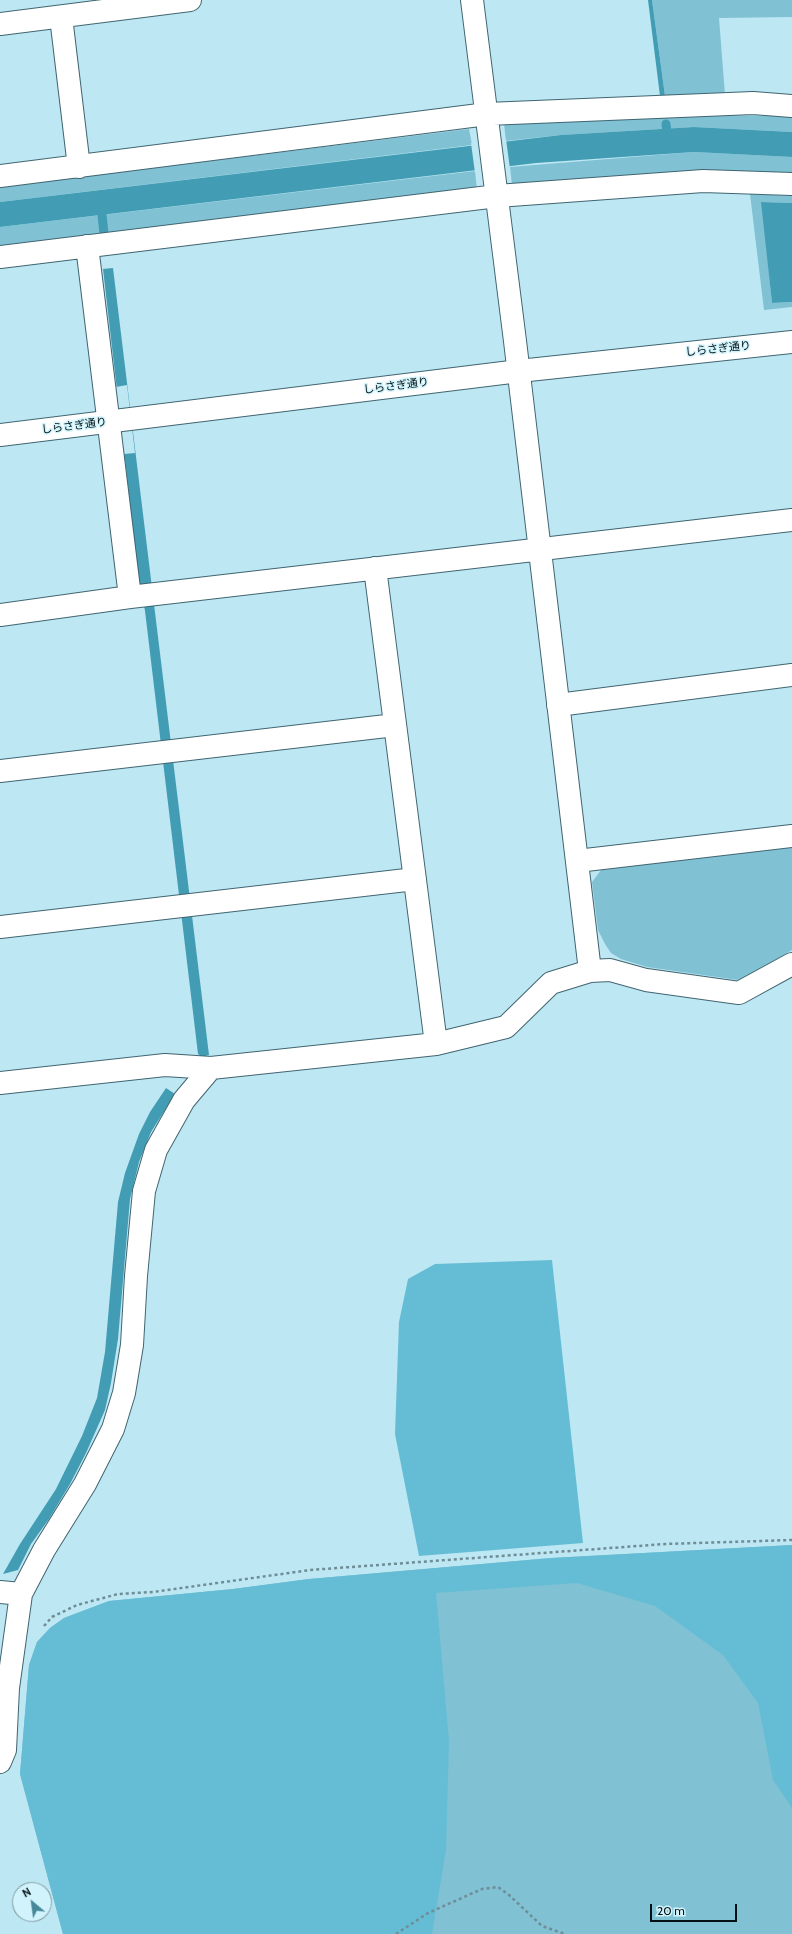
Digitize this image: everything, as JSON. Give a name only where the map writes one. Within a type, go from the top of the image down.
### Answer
[{"type":"street","points":[[0,24],[62,17],[129,4],[190,0]]},
{"type":"street","points":[[472,0],[519,371],[590,971]]},
{"type":"street","points":[[62,17],[79,167]]},
{"type":"street","points":[[0,176],[487,114],[753,103],[792,106]]},
{"type":"street","points":[[0,257],[497,196],[703,181],[792,184]]},
{"type":"street","points":[[87,246],[130,597]]},
{"type":"street","name":"しらさぎ通り","points":[[0,435],[519,371],[792,342]]},
{"type":"street","points":[[0,615],[130,597],[792,520]]},
{"type":"street","points":[[375,568],[436,1044]]},
{"type":"street","points":[[558,705],[792,675]]},
{"type":"street","points":[[0,771],[395,725]]},
{"type":"street","points":[[577,861],[792,836]]},
{"type":"street","points":[[0,927],[415,879]]},
{"type":"street","points":[[0,1083],[166,1065],[211,1068],[436,1044],[506,1027],[551,983],[590,971],[610,970],[646,980],[739,993],[792,964]]},
{"type":"street","points":[[0,1762],[5,1750],[10,1593],[44,1550],[85,1484],[112,1429],[124,1393],[132,1345],[136,1276],[144,1191],[156,1150],[184,1100],[211,1068]]},
{"type":"path","points":[[43,1627],[52,1617],[77,1605],[118,1594],[153,1592],[310,1570],[665,1544],[792,1540]]},
{"type":"path","points":[[396,1934],[428,1913],[482,1889],[498,1887],[509,1895],[542,1926],[565,1934]]},
{"type":"shaded area","points":[[648,0],[652,0],[665,96],[660,96]]},
{"type":"shaded area","points":[[652,0],[792,0],[792,17],[719,18],[725,95],[665,96]]},
{"type":"shaded area","points":[[674,115],[792,116],[792,132],[694,127],[561,135],[506,141],[504,124]]},
{"type":"shaded area","points":[[694,127],[792,132],[792,157],[694,152],[536,163],[0,227],[0,202],[561,135]]},
{"type":"shaded area","points":[[469,129],[472,145],[0,202],[0,187]]},
{"type":"shaded area","points":[[694,152],[792,157],[792,175],[721,173],[627,175],[512,185],[510,167]]},
{"type":"shaded area","points":[[475,171],[477,190],[0,247],[0,227]]},
{"type":"shaded area","points":[[750,194],[792,196],[792,203],[762,202],[772,303],[792,302],[792,307],[764,310]]},
{"type":"shaded area","points":[[761,202],[792,203],[792,302],[772,303]]},
{"type":"shaded area","points":[[113,268],[209,1055],[202,1057],[198,1054],[145,611],[138,572],[103,269]]},
{"type":"shaded area","points":[[792,846],[792,950],[757,971],[738,980],[647,967],[621,959],[611,953],[598,930],[592,882],[601,870]]},
{"type":"shaded area","points":[[166,1088],[175,1094],[151,1132],[139,1162],[130,1199],[118,1339],[105,1410],[86,1453],[70,1484],[49,1519],[31,1544],[18,1570],[3,1574],[20,1544],[56,1489],[82,1436],[97,1398],[105,1352],[118,1202],[125,1173],[139,1134],[150,1112]]},
{"type":"shaded area","points":[[552,1260],[583,1543],[419,1556],[395,1434],[399,1322],[408,1279],[435,1264]]},
{"type":"shaded area","points":[[792,1545],[792,1934],[63,1934],[52,1893],[52,1882],[49,1882],[20,1774],[29,1665],[37,1642],[50,1628],[64,1618],[109,1601],[233,1589],[309,1579],[551,1558]]},
{"type":"shaded area","points":[[792,1545],[792,1808],[773,1780],[758,1703],[723,1655],[655,1606],[577,1583],[436,1593],[449,1741],[446,1850],[432,1934],[63,1934],[52,1893],[52,1882],[49,1882],[20,1774],[29,1665],[37,1642],[50,1628],[64,1618],[109,1601],[233,1589],[309,1579],[551,1558]]},
{"type":"pier","points":[[506,139],[510,169],[475,173],[471,143]]},
{"type":"pier","points":[[127,385],[135,453],[124,454],[116,387]]},
{"type":"waterway","points":[[666,124],[668,139]]},
{"type":"waterway","points":[[101,205],[104,234]]}]
